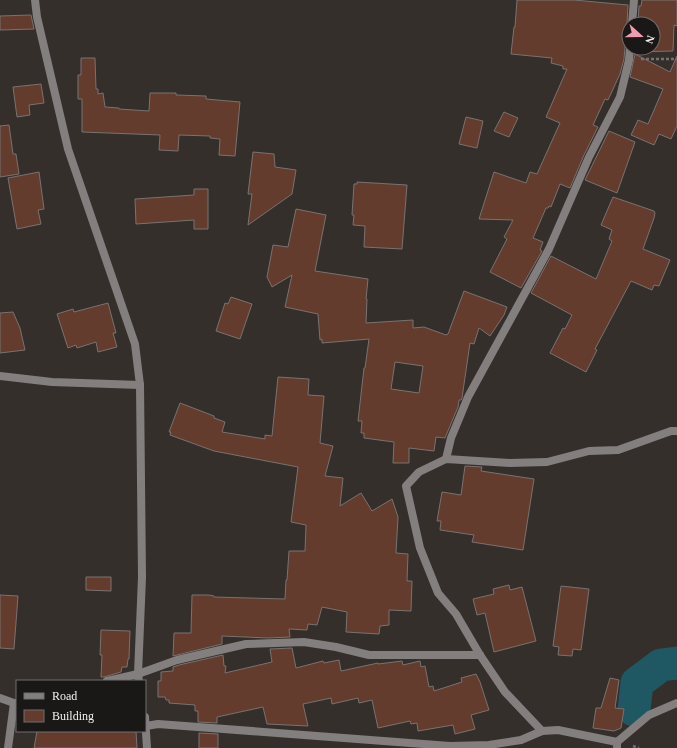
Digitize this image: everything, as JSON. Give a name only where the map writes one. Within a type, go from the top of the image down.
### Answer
[{"type":"street","points":[[35,0],[37,17],[68,149],[135,344],[140,385],[142,577],[138,677]]},
{"type":"street","points":[[633,16],[634,0]]},
{"type":"street","points":[[446,459],[452,438],[468,397],[549,249],[589,157],[620,97],[629,56]]},
{"type":"street","points":[[0,376],[52,382],[140,385]]},
{"type":"street","points":[[542,731],[505,692],[480,655],[456,614],[438,593],[420,548],[406,486],[419,472],[446,459],[510,463],[547,462],[589,451],[618,450],[671,431],[677,431]]},
{"type":"street","points":[[116,680],[138,677],[177,660],[246,644],[304,642],[336,647],[370,655],[480,655]]},
{"type":"street","points":[[0,698],[16,703],[8,748]]},
{"type":"street","points":[[147,748],[146,726],[158,724],[450,746],[489,745],[521,740],[542,731],[558,730],[617,745],[649,716],[677,703]]},
{"type":"path","points":[[629,60],[677,58]]},
{"type":"building","points":[[517,0],[574,0],[628,5],[627,16],[621,16],[621,56],[624,56],[620,74],[608,100],[605,99],[593,125],[598,127],[570,188],[560,184],[551,207],[549,206],[546,208],[533,238],[543,242],[540,250],[542,251],[521,288],[490,272],[507,239],[504,237],[513,220],[479,219],[494,172],[526,183],[530,172],[537,174],[560,123],[546,117],[567,69],[563,69],[563,66],[551,63],[552,58],[511,54]]},
{"type":"building","points":[[642,0],[677,0],[677,26],[674,25],[673,51],[661,51],[661,16],[638,16],[639,6],[641,6]]},
{"type":"building","points":[[31,15],[34,29],[0,30],[0,16]]},
{"type":"building","points":[[635,56],[639,56],[670,72],[677,56],[677,126],[671,139],[659,134],[654,145],[631,135],[638,120],[648,124],[663,89],[630,77]]},
{"type":"building","points":[[81,58],[95,58],[96,89],[98,89],[98,94],[103,93],[105,107],[149,111],[150,93],[176,93],[176,95],[206,96],[206,99],[240,102],[235,156],[219,155],[220,139],[210,138],[210,136],[179,135],[178,151],[159,150],[160,135],[82,132],[82,99],[78,99],[78,75],[81,75]]},
{"type":"building","points":[[41,84],[44,103],[29,105],[30,115],[17,117],[13,87]]},
{"type":"building","points":[[504,112],[518,118],[509,137],[494,131]]},
{"type":"building","points":[[466,117],[483,121],[477,148],[459,144]]},
{"type":"building","points":[[9,125],[13,154],[16,154],[19,174],[0,177],[0,126]]},
{"type":"building","points":[[609,131],[635,142],[617,193],[585,180]]},
{"type":"building","points":[[253,152],[274,154],[275,167],[296,170],[292,194],[248,225],[252,194],[248,194]]},
{"type":"building","points":[[39,172],[44,209],[38,210],[41,224],[17,229],[8,178]]},
{"type":"building","points":[[357,182],[407,185],[402,249],[364,247],[365,226],[353,225],[354,215],[352,215],[354,184],[357,184]]},
{"type":"building","points":[[194,189],[208,189],[208,229],[194,229],[194,220],[136,224],[135,199],[194,195]]},
{"type":"building","points":[[613,197],[654,211],[654,218],[643,249],[670,260],[659,286],[654,285],[652,290],[631,281],[595,349],[597,350],[586,372],[550,353],[563,328],[565,329],[572,315],[531,293],[551,256],[596,279],[612,241],[609,239],[612,230],[601,225]]},
{"type":"building","points":[[296,209],[326,215],[315,271],[368,279],[366,323],[413,320],[413,328],[424,327],[446,335],[448,334],[464,291],[507,307],[504,315],[490,336],[479,328],[474,344],[470,343],[462,398],[459,400],[458,407],[445,438],[436,437],[434,451],[409,448],[409,463],[393,463],[394,442],[364,438],[364,433],[361,433],[362,421],[358,421],[369,339],[322,343],[322,339],[320,340],[318,314],[285,307],[292,275],[272,287],[267,277],[273,245],[288,247]],"holes":[[[395,362],[423,366],[419,393],[391,389]]]},
{"type":"building","points":[[231,297],[252,304],[240,339],[216,331],[225,303],[228,304]]},
{"type":"building","points":[[108,303],[116,333],[113,333],[117,347],[98,352],[96,342],[77,348],[76,345],[68,348],[57,314],[73,309],[74,312]]},
{"type":"building","points":[[13,312],[20,328],[25,350],[0,353],[0,313]]},
{"type":"building","points":[[278,377],[309,379],[308,395],[324,396],[320,443],[333,446],[325,476],[343,478],[340,506],[361,493],[372,511],[392,499],[398,517],[396,553],[408,554],[407,581],[412,581],[411,611],[389,610],[389,625],[380,626],[379,634],[346,632],[347,612],[322,607],[317,625],[308,624],[307,630],[289,629],[290,637],[268,638],[222,636],[222,644],[173,656],[174,633],[191,633],[192,595],[285,599],[289,551],[305,551],[306,525],[291,522],[298,467],[214,451],[170,435],[171,432],[169,432],[180,403],[214,416],[214,418],[225,422],[222,432],[265,439],[265,435],[272,436]]},
{"type":"building","points":[[465,466],[482,467],[481,471],[534,479],[523,550],[472,542],[474,535],[440,530],[441,521],[437,521],[442,492],[461,495]]},
{"type":"building","points":[[86,577],[111,577],[111,591],[86,590]]},
{"type":"building","points":[[509,585],[510,590],[522,587],[536,641],[494,652],[485,613],[477,615],[473,599],[494,594],[493,589]]},
{"type":"building","points":[[561,586],[589,589],[581,650],[573,649],[572,656],[558,655],[559,647],[553,646]]},
{"type":"building","points":[[0,595],[18,596],[14,649],[0,648]]},
{"type":"building","points":[[101,630],[130,631],[129,659],[127,667],[122,667],[121,672],[104,677],[101,677]]},
{"type":"building","points":[[292,648],[296,668],[323,661],[324,663],[339,660],[341,671],[378,663],[402,661],[403,665],[420,661],[421,667],[425,666],[429,687],[433,686],[434,691],[462,682],[461,678],[476,674],[489,710],[471,715],[475,729],[455,734],[453,725],[418,731],[417,723],[411,724],[410,721],[378,728],[372,700],[359,703],[358,698],[332,704],[331,698],[303,704],[308,726],[267,724],[263,707],[217,717],[217,723],[198,722],[198,711],[195,711],[195,705],[169,703],[169,700],[166,700],[165,697],[158,697],[158,681],[161,681],[161,672],[173,671],[173,667],[223,655],[224,666],[226,666],[225,673],[272,662],[270,649]]},
{"type":"building","points":[[610,678],[619,680],[615,708],[624,709],[621,728],[614,731],[593,728],[596,708],[601,708]]},
{"type":"building","points":[[37,732],[136,732],[137,748],[34,748]]},
{"type":"building","points":[[199,733],[218,734],[218,748],[199,748]]},
{"type":"waterway","points":[[634,710],[637,683],[661,665],[677,663]]}]
